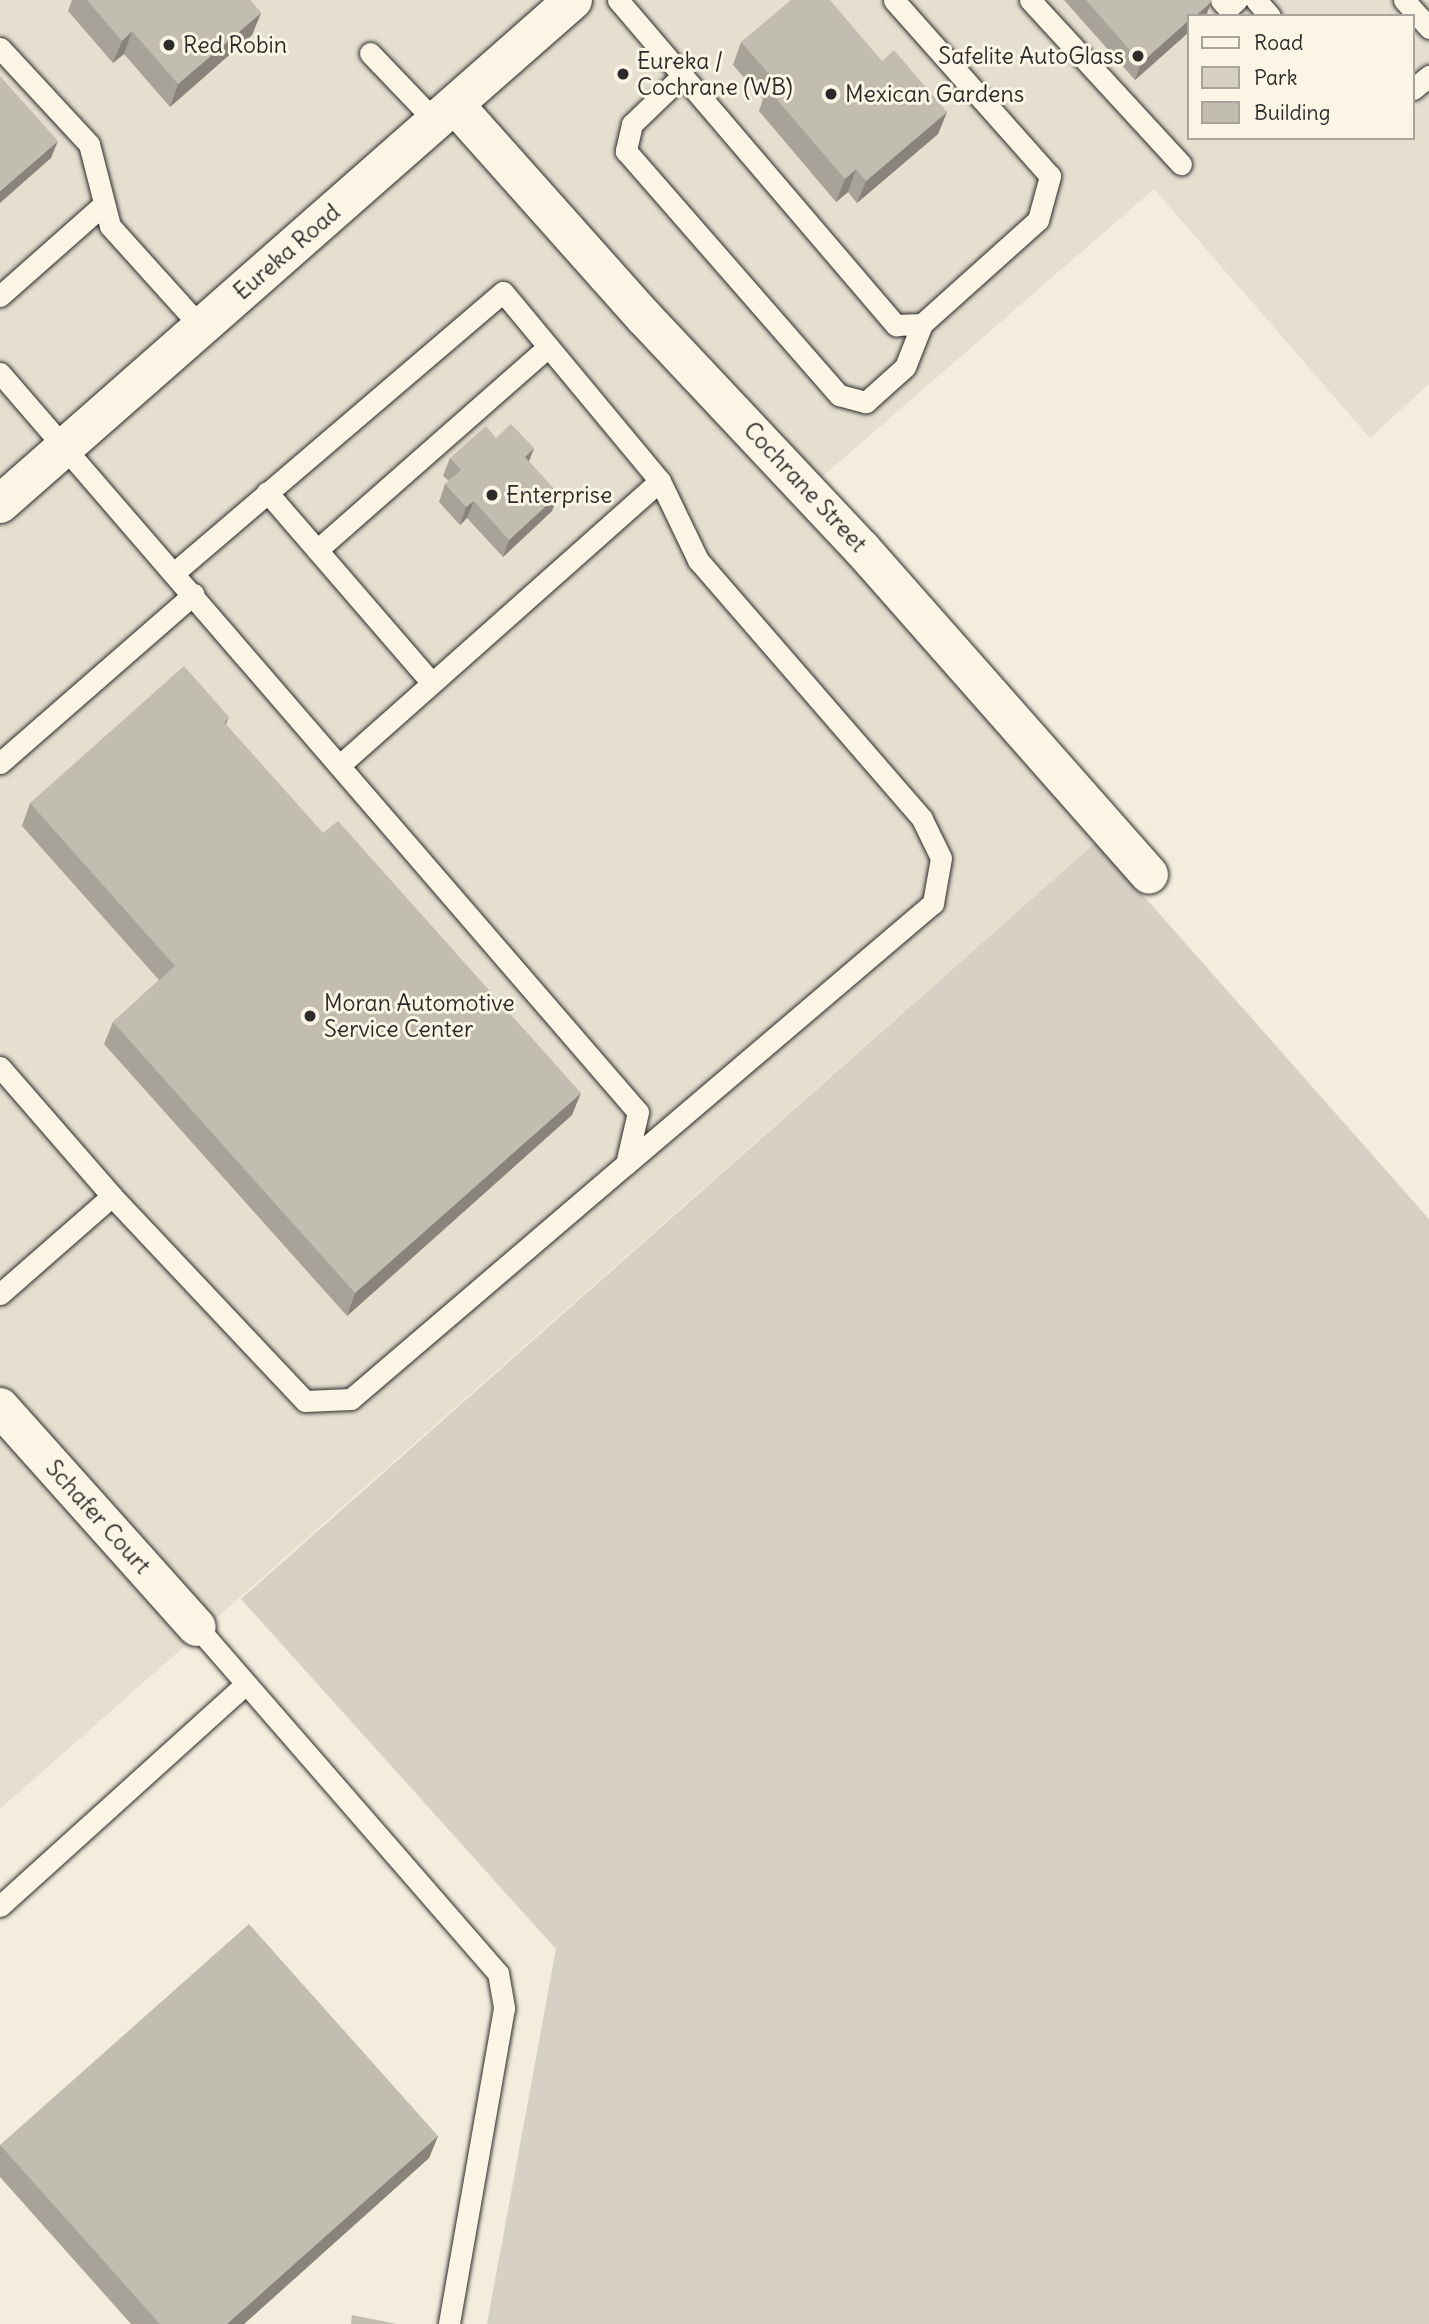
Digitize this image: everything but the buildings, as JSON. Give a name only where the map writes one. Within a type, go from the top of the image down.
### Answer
[{"type":"street","name":"Eureka Road","points":[[0,504],[573,0]]},
{"type":"street","name":"Cochrane Street","points":[[445,113],[645,317],[862,549],[1149,875]]},
{"type":"street","name":"Schafer Court","points":[[0,1407],[197,1627]]},
{"type":"lane","points":[[618,0],[896,325],[922,324]]},
{"type":"lane","points":[[684,75],[632,124],[626,151],[839,395],[866,402],[905,367],[922,324],[1038,220],[1050,176],[894,0]]},
{"type":"lane","points":[[1030,0],[1181,164]]},
{"type":"lane","points":[[1221,0],[1228,8],[1237,0]]},
{"type":"lane","points":[[1256,0],[1268,14]]},
{"type":"lane","points":[[1404,0],[1429,28]]},
{"type":"lane","points":[[0,48],[89,144],[110,226],[201,327]]},
{"type":"lane","points":[[369,53],[445,113]]},
{"type":"lane","points":[[1415,87],[1429,76]]},
{"type":"lane","points":[[0,296],[104,204]]},
{"type":"lane","points":[[0,1067],[112,1196],[305,1401],[351,1399],[933,903],[941,858],[922,819],[698,560],[660,481],[503,292],[175,572]]},
{"type":"lane","points":[[317,550],[548,347]]},
{"type":"lane","points":[[0,373],[67,445],[638,1112],[626,1164]]},
{"type":"lane","points":[[341,764],[660,481]]},
{"type":"lane","points":[[268,492],[432,683]]},
{"type":"lane","points":[[0,763],[194,594]]},
{"type":"lane","points":[[0,1294],[112,1196]]},
{"type":"lane","points":[[197,1627],[498,1973],[504,2008],[449,2324]]},
{"type":"lane","points":[[0,1906],[245,1685]]},
{"type":"shaded area","points":[[0,0],[1429,0],[1429,384],[1370,438],[1154,189],[808,489],[1096,842],[0,1809]]},
{"type":"green space","points":[[1096,842],[1429,1219],[1429,2324],[487,2324],[556,1949],[241,1599]]},
{"type":"place","name":"Red Robin","points":[[169,45]]},
{"type":"place","name":"Safelite AutoGlass","points":[[1138,56]]},
{"type":"place","name":"Eureka / Cochrane (WB)","points":[[623,74]]},
{"type":"place","name":"Mexican Gardens","points":[[831,94]]},
{"type":"place","name":"Enterprise","points":[[492,495]]},
{"type":"place","name":"Moran Automotive Service Center","points":[[310,1016]]}]
